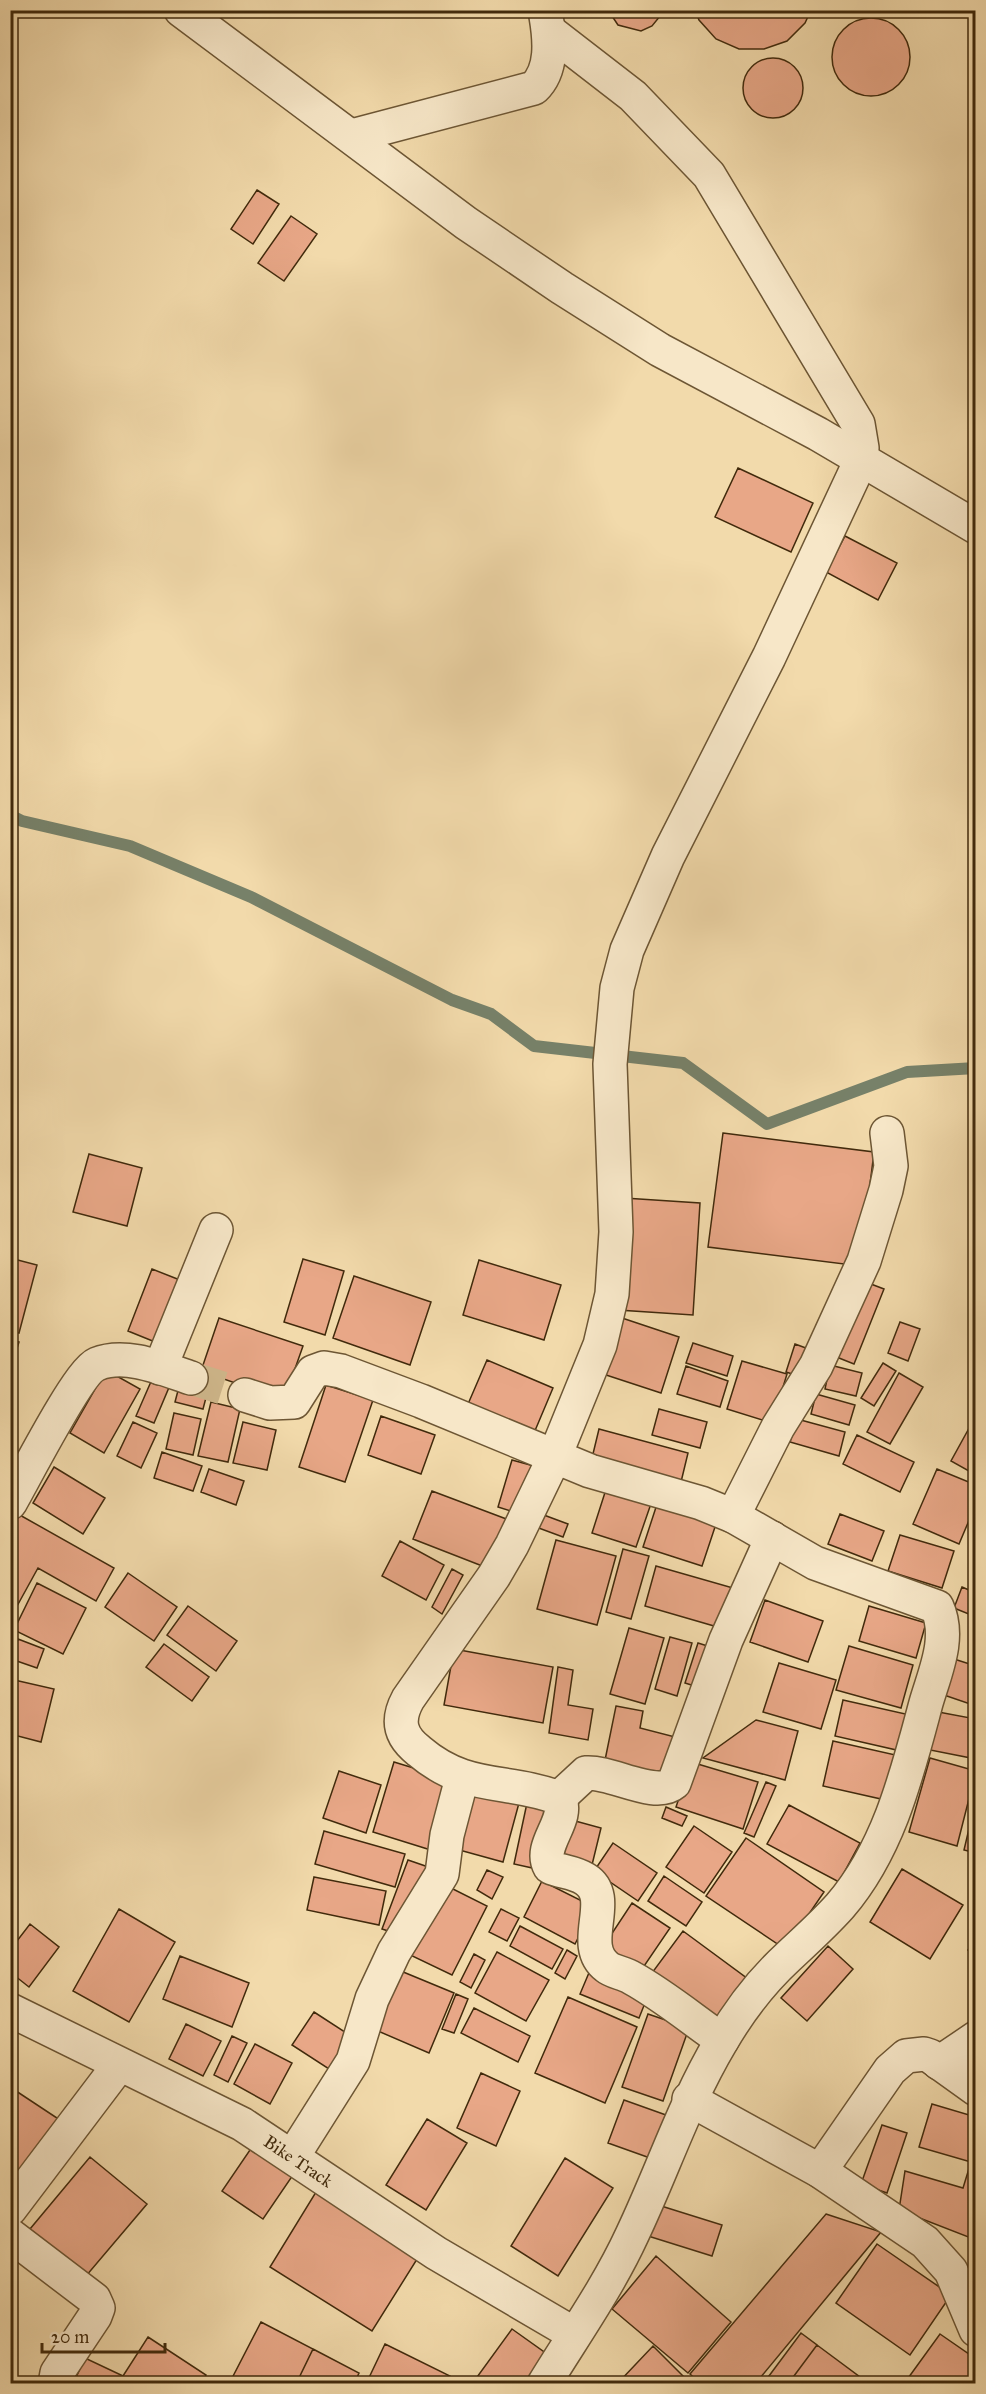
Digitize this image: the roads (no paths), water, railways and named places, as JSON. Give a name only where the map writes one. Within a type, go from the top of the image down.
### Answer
[{"type":"street","points":[[181,10],[352,136],[466,224],[660,350],[861,460],[975,527]]},
{"type":"street","points":[[352,136],[534,88],[543,80],[547,67],[547,21]]},
{"type":"street","points":[[547,21],[633,96],[709,175],[858,424],[862,448],[861,460],[769,657],[639,916],[627,950],[617,988],[610,1064],[616,1213],[612,1294],[600,1346],[554,1458],[494,1576],[455,1629],[403,1710],[400,1727],[407,1742],[449,1772],[462,1778],[542,1792],[559,1798]]},
{"type":"street","points":[[733,1516],[778,1427],[816,1366],[864,1261],[891,1166],[887,1133]]},
{"type":"street","points":[[160,1368],[216,1230]]},
{"type":"street","points":[[10,1503],[86,1372],[95,1364],[109,1360],[160,1368],[191,1378]]},
{"type":"street","points":[[245,1395],[270,1403],[294,1402],[313,1372],[330,1368],[401,1393],[554,1458],[620,1481],[701,1503],[733,1516],[815,1563],[937,1607],[944,1630],[942,1648],[900,1792],[872,1862],[840,1906],[758,1989],[722,2040],[689,2099],[631,2238],[544,2384]]},
{"type":"street","points":[[559,1798],[586,1773],[603,1774],[654,1789],[668,1788],[674,1783],[726,1640],[772,1538]]},
{"type":"street","points":[[293,2156],[352,2061],[366,2016],[381,1980],[441,1874],[447,1835],[462,1778]]},
{"type":"street","points":[[559,1798],[562,1809],[548,1848],[547,1862],[550,1867],[586,1879],[594,1889],[598,1899],[594,1937],[599,1958],[607,1967],[632,1978],[722,2040]]},
{"type":"street","name":"Bike Track","points":[[10,2010],[242,2124],[436,2253],[574,2334]]},
{"type":"street","points":[[939,2063],[975,2038]]},
{"type":"street","points":[[820,2171],[899,2061],[906,2056],[924,2054],[975,2089]]},
{"type":"street","points":[[10,2209],[119,2065]]},
{"type":"street","points":[[689,2099],[820,2171],[925,2242],[951,2271],[975,2330]]},
{"type":"street","points":[[10,2235],[94,2299],[98,2308],[57,2373],[55,2384]]},
{"type":"waterway","points":[[10,815],[22,821],[130,846],[251,897],[452,1000],[491,1014],[534,1046],[683,1063],[767,1124],[907,1072],[976,1068]]},
{"type":"tunnel","points":[[191,1378],[245,1395]]}]
